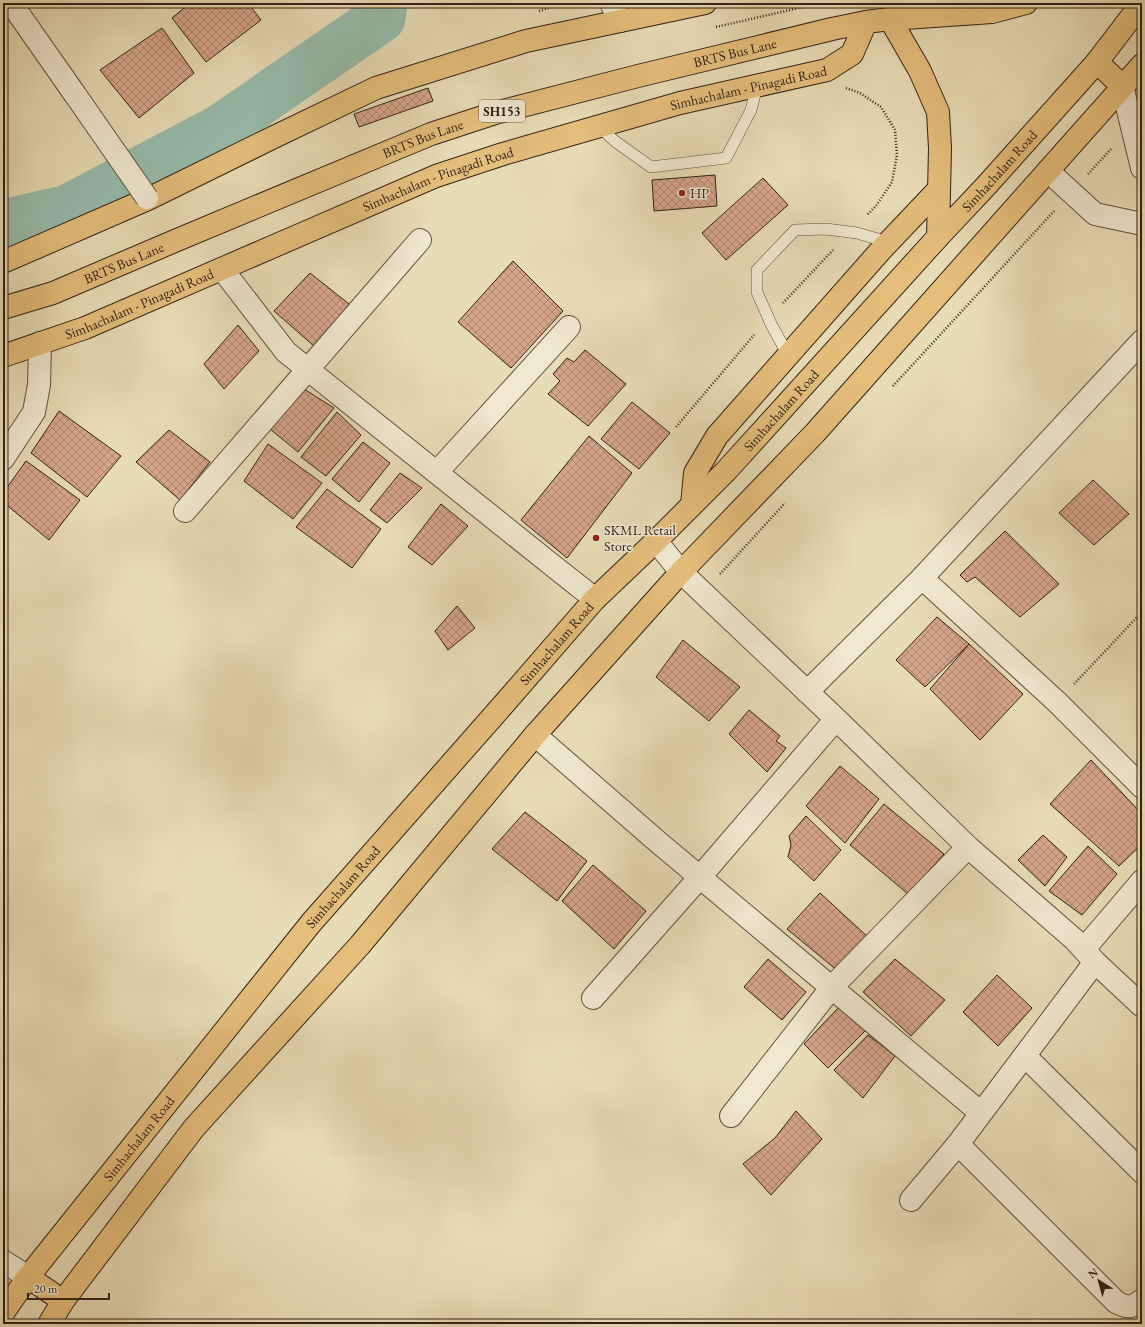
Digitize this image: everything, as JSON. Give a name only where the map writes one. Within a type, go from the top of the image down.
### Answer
[{"type":"main road","points":[[3,262],[148,198],[376,88],[615,12],[705,3]]},
{"type":"main road","name":"BRTS Bus Lane","points":[[3,308],[53,293],[431,134],[495,113],[825,30],[866,22],[955,9],[992,12],[1026,3]]},
{"type":"main road","name":"Simhachalam Road","points":[[3,1313],[28,1277],[311,923],[595,599],[726,471],[938,236],[991,180],[1096,62],[1142,3]]},
{"type":"main road","points":[[890,19],[920,71],[938,112],[940,148],[938,236]]},
{"type":"main road","name":"Simhachalam - Pinagadi Road","points":[[3,356],[85,328],[436,176],[503,154],[680,103],[827,70],[852,54],[866,22]]},
{"type":"main road","points":[[1096,62],[1122,86]]},
{"type":"main road","points":[[49,1324],[63,1301],[194,1128],[360,945],[535,735],[681,572],[815,433],[1142,65]]},
{"type":"main road","points":[[692,505],[695,473],[717,436],[888,242],[939,189]]},
{"type":"main road","points":[[28,1277],[63,1301]]},
{"type":"street","points":[[10,3],[148,198]]},
{"type":"street","points":[[1122,86],[1142,168]]},
{"type":"street","points":[[1048,171],[1095,214],[1142,224]]},
{"type":"street","points":[[185,510],[420,240]]},
{"type":"street","points":[[222,269],[286,352],[595,599]]},
{"type":"street","points":[[437,472],[569,328]]},
{"type":"street","points":[[807,692],[922,578],[1142,341]]},
{"type":"street","points":[[3,459],[34,412],[39,385],[40,344]]},
{"type":"street","points":[[656,541],[681,572],[968,847],[1090,956],[1142,1006]]},
{"type":"street","points":[[922,578],[1057,702],[1142,787]]},
{"type":"street","points":[[593,998],[700,877],[836,719]]},
{"type":"street","points":[[535,735],[700,877],[981,1113]]},
{"type":"street","points":[[731,1116],[832,987],[968,847]]},
{"type":"street","points":[[911,1200],[958,1144],[1025,1056],[1090,956],[1142,881]]},
{"type":"street","points":[[1025,1056],[1142,1172]]},
{"type":"street","points":[[958,1144],[1116,1302],[1125,1307],[1137,1305],[1142,1300]]},
{"type":"street","points":[[3,1261],[28,1277]]},
{"type":"lane","points":[[599,127],[616,142],[651,167],[726,158],[751,110],[757,86]]},
{"type":"lane","points":[[788,355],[768,319],[757,292],[757,270],[795,230],[826,229],[849,232],[888,242]]},
{"type":"path","points":[[676,427],[768,319],[849,232],[876,206],[892,182],[897,155],[895,130],[881,107],[860,93],[845,88],[840,88]]},
{"type":"path","points":[[893,386],[1132,126]]},
{"type":"path","points":[[703,592],[790,497]]},
{"type":"path","points":[[1057,702],[1142,612]]},
{"type":"building","points":[[190,3],[248,3],[261,20],[206,62],[172,18]]},
{"type":"building","points":[[162,28],[194,73],[139,118],[100,70]]},
{"type":"building","points":[[428,88],[433,101],[359,127],[354,114]]},
{"type":"building","points":[[715,175],[717,206],[654,211],[652,180]]},
{"type":"building","points":[[763,178],[788,205],[726,260],[702,233]]},
{"type":"building","points":[[513,261],[563,311],[511,368],[458,322]]},
{"type":"building","points":[[310,273],[349,304],[315,347],[274,311]]},
{"type":"building","points":[[238,325],[259,351],[224,389],[204,364]]},
{"type":"building","points":[[585,350],[626,384],[588,426],[548,394],[560,381],[553,374],[567,358],[574,362]]},
{"type":"building","points":[[304,389],[334,408],[298,452],[270,429]]},
{"type":"building","points":[[632,402],[670,433],[639,469],[601,439]]},
{"type":"building","points":[[59,411],[121,456],[87,497],[31,453]]},
{"type":"building","points":[[337,412],[361,435],[326,476],[301,457]]},
{"type":"building","points":[[169,430],[210,462],[180,500],[136,462]]},
{"type":"building","points":[[589,436],[632,473],[567,558],[521,520]]},
{"type":"building","points":[[363,442],[390,463],[359,502],[332,479]]},
{"type":"building","points":[[268,444],[322,483],[293,519],[244,481]]},
{"type":"building","points":[[26,461],[80,500],[49,540],[3,502],[3,493]]},
{"type":"building","points":[[400,473],[422,488],[387,523],[370,510]]},
{"type":"building","points":[[1093,480],[1129,514],[1094,545],[1059,513]]},
{"type":"building","points":[[327,489],[381,529],[352,568],[296,527]]},
{"type":"building","points":[[441,504],[468,526],[432,565],[408,547]]},
{"type":"building","points":[[1005,531],[1059,584],[1020,617],[975,577],[967,582],[960,575]]},
{"type":"building","points":[[457,606],[475,628],[448,650],[435,631]]},
{"type":"building","points":[[937,617],[969,644],[925,687],[896,660]]},
{"type":"building","points":[[683,640],[740,687],[709,721],[656,677]]},
{"type":"building","points":[[969,644],[1023,694],[980,740],[930,689]]},
{"type":"building","points":[[749,710],[780,736],[776,741],[786,748],[767,772],[729,734]]},
{"type":"building","points":[[1091,760],[1142,814],[1142,844],[1119,866],[1050,804]]},
{"type":"building","points":[[840,766],[879,799],[845,843],[806,806]]},
{"type":"building","points":[[884,804],[944,854],[908,894],[850,845]]},
{"type":"building","points":[[525,812],[587,861],[557,901],[492,849]]},
{"type":"building","points":[[806,816],[841,850],[814,881],[788,857],[791,845],[789,836]]},
{"type":"building","points":[[1043,835],[1067,857],[1045,886],[1018,860]]},
{"type":"building","points":[[1088,846],[1117,874],[1082,915],[1049,891]]},
{"type":"building","points":[[593,865],[646,911],[614,949],[562,901]]},
{"type":"building","points":[[820,893],[869,938],[838,971],[787,929]]},
{"type":"building","points":[[768,959],[806,992],[782,1020],[744,987]]},
{"type":"building","points":[[895,959],[945,1000],[911,1036],[863,992]]},
{"type":"building","points":[[997,975],[1032,1008],[998,1046],[963,1012]]},
{"type":"building","points":[[839,1007],[866,1030],[828,1068],[804,1044]]},
{"type":"building","points":[[868,1035],[895,1056],[863,1098],[834,1070]]},
{"type":"building","points":[[796,1111],[822,1139],[771,1195],[743,1164],[775,1138]]},
{"type":"waterway","points":[[3,224],[68,209],[220,129],[381,18],[383,3]]},
{"type":"place","name":"HP","points":[[682,193]]},
{"type":"place","name":"SKML Retail Store","points":[[596,538]]}]
